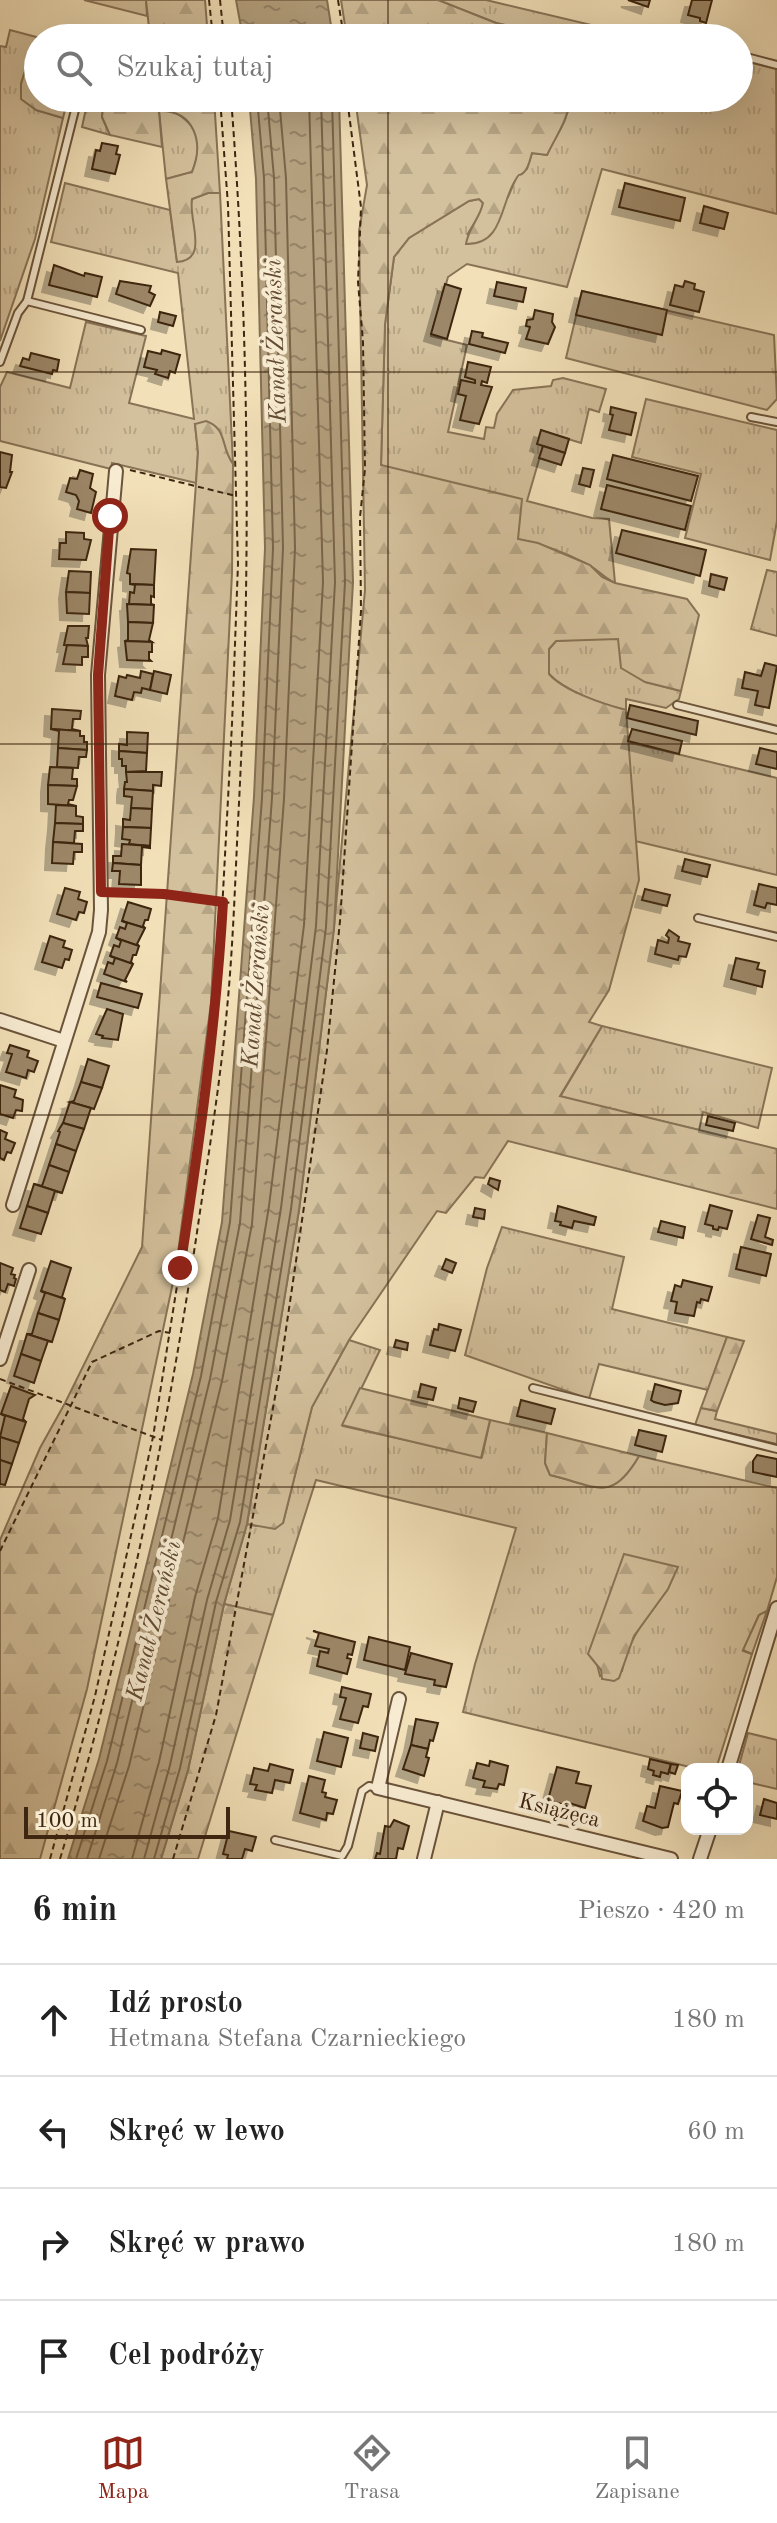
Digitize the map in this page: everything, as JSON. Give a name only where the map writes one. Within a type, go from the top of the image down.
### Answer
[{"type":"street","points":[[13,1205],[99,932],[98,675],[116,471]]},
{"type":"street","points":[[0,1020],[64,1041]]},
{"type":"street","points":[[0,1359],[29,1270]]},
{"type":"street","points":[[730,1763],[777,1608]]},
{"type":"street","points":[[378,1788],[399,1699]]},
{"type":"street","name":"Książęca","points":[[378,1788],[671,1859]]},
{"type":"street","points":[[424,1859],[438,1802]]},
{"type":"street","points":[[700,1859],[708,1835]]},
{"type":"lane","points":[[753,59],[777,65]]},
{"type":"lane","points":[[0,362],[18,313],[27,301],[74,112]]},
{"type":"lane","points":[[27,301],[141,330]]},
{"type":"lane","points":[[751,417],[777,422]]},
{"type":"lane","points":[[677,705],[777,730]]},
{"type":"lane","points":[[698,918],[777,937]]},
{"type":"lane","points":[[533,1388],[777,1449]]},
{"type":"lane","points":[[275,1840],[342,1856],[348,1846],[362,1791],[369,1786],[378,1788]]},
{"type":"path","points":[[209,0],[212,24]]},
{"type":"path","points":[[220,0],[223,24]]},
{"type":"path","points":[[338,0],[342,24]]},
{"type":"path","points":[[50,1859],[95,1696],[153,1437],[171,1333],[217,1005],[236,608],[228,205],[221,112]]},
{"type":"path","points":[[60,1859],[105,1699],[162,1440],[220,1075],[228,1005],[249,564],[238,206],[232,112]]},
{"type":"path","points":[[173,1859],[216,1715],[280,1370],[327,1050],[340,921],[361,611],[360,517],[365,469],[363,342],[358,282],[361,207],[349,112]]},
{"type":"path","points":[[116,471],[117,467],[236,496]]},
{"type":"path","points":[[101,892],[164,894],[234,903]]},
{"type":"path","points":[[0,1551],[92,1362],[159,1331],[171,1333]]},
{"type":"path","points":[[0,1379],[162,1440]]},
{"type":"green space","points":[[84,0],[146,0],[147,16]]},
{"type":"green space","points":[[146,0],[205,0],[207,24],[149,24]]},
{"type":"green space","points":[[341,0],[438,0],[500,24],[345,24]]},
{"type":"green space","points":[[438,0],[486,0],[587,24],[501,24]]},
{"type":"green space","points":[[10,30],[24,34],[24,75],[21,84],[24,89],[24,112],[43,112],[63,118],[35,239],[0,341],[0,46],[6,47]]},
{"type":"green space","points":[[753,63],[776,69],[777,214],[602,169],[567,287],[467,264],[448,277],[431,336],[467,345],[448,432],[484,439],[486,427],[494,428],[497,414],[513,390],[551,386],[553,380],[563,378],[606,389],[599,412],[589,409],[581,443],[542,431],[543,446],[527,501],[592,518],[609,519],[615,583],[571,556],[518,539],[381,465],[385,324],[394,257],[409,238],[469,201],[479,199],[483,203],[481,212],[467,235],[508,197],[517,176],[527,169],[532,153],[547,155],[567,112],[753,112]]},
{"type":"green space","points":[[24,74],[24,101],[21,99]]},
{"type":"green space","points":[[43,112],[64,112],[63,118]]},
{"type":"green space","points":[[85,112],[103,112],[110,135],[82,127]]},
{"type":"green space","points":[[103,112],[159,112],[162,147],[110,135]]},
{"type":"green space","points":[[159,112],[174,112],[193,128],[198,152],[192,172],[166,179]]},
{"type":"green space","points":[[171,112],[215,112],[220,193],[208,193],[192,199],[195,247],[187,260],[177,262],[166,179],[192,172],[197,150],[194,130],[181,116]]},
{"type":"green space","points":[[357,112],[567,112],[547,155],[532,153],[488,238],[466,244],[483,203],[479,199],[469,201],[409,238],[394,257],[385,324],[381,465],[522,499],[518,539],[538,543],[590,565],[602,577],[615,583],[687,599],[699,615],[681,691],[645,682],[621,668],[618,639],[556,641],[549,649],[549,674],[556,680],[584,696],[626,710],[639,880],[609,990],[589,1022],[602,1026],[560,1096],[777,1149],[777,1209],[508,1141],[484,1178],[475,1177],[446,1213],[437,1211],[349,1340],[312,1407],[283,1523],[275,1529],[247,1524],[299,1210],[334,928],[365,590],[359,231],[367,185]]},
{"type":"green space","points":[[65,183],[170,210],[177,262],[192,222],[192,199],[208,193],[220,193],[233,464],[195,425],[198,452],[196,483],[112,463],[111,469],[0,441],[0,387],[7,372],[70,388],[86,322],[146,336],[129,403],[194,419],[178,273],[51,242]]},
{"type":"green space","points":[[582,291],[774,335],[777,399],[767,410],[566,358]]},
{"type":"green space","points":[[646,399],[777,430],[777,521],[770,560],[685,538],[701,474],[632,457]]},
{"type":"green space","points":[[206,421],[221,433],[233,464],[232,573],[211,1003],[176,1268],[87,1689],[40,1859],[0,1859],[0,1540],[40,1448],[142,1247],[198,452],[195,424]]},
{"type":"green space","points":[[767,570],[777,572],[777,636],[751,629]]},
{"type":"green space","points":[[618,639],[645,682],[681,691],[679,699],[666,708],[626,699],[626,710],[595,701],[564,686],[549,674],[549,649],[556,641]]},
{"type":"green space","points":[[627,742],[777,778],[777,875],[635,841]]},
{"type":"green space","points":[[602,1026],[772,1068],[758,1128],[703,1112],[699,1130],[560,1097]]},
{"type":"green space","points":[[502,1227],[624,1257],[612,1309],[727,1337],[708,1390],[599,1364],[589,1399],[465,1355],[487,1268]]},
{"type":"green space","points":[[727,1337],[744,1341],[717,1411],[701,1408]]},
{"type":"green space","points":[[349,1340],[380,1350],[343,1426],[482,1457],[490,1420],[547,1433],[545,1463],[550,1475],[591,1486],[602,1488],[620,1481],[639,1456],[777,1488],[777,1577],[767,1611],[759,1615],[743,1651],[752,1654],[718,1763],[681,1765],[463,1712],[516,1528],[316,1480],[273,1615],[224,1604],[247,1524],[283,1523],[312,1407]],"holes":[[[668,1589],[629,1648],[622,1671],[600,1676],[597,1664]]]},
{"type":"green space","points":[[360,1388],[490,1420],[481,1458],[342,1425]]},
{"type":"green space","points":[[701,1408],[717,1411],[715,1419],[777,1434],[777,1444],[695,1425]]},
{"type":"green space","points":[[547,1433],[639,1456],[620,1481],[602,1488],[591,1486],[550,1475],[545,1463]]},
{"type":"green space","points":[[624,1554],[678,1567],[668,1589],[634,1636],[619,1678],[614,1681],[602,1679],[601,1670],[588,1654]]},
{"type":"green space","points":[[224,1604],[273,1615],[198,1859],[161,1859],[188,1770]]},
{"type":"green space","points":[[767,1611],[752,1654],[743,1650],[759,1615]]},
{"type":"green space","points":[[748,1733],[777,1740],[777,1789],[753,1783],[753,1763],[740,1763]]},
{"type":"water","points":[[236,0],[327,0],[331,24],[240,24]]},
{"type":"water","name":"Kanał Żerański","points":[[250,112],[339,112],[353,582],[334,928],[299,1210],[247,1524],[224,1604],[188,1770],[161,1859],[68,1859],[99,1759],[193,1374],[222,1222],[254,797],[265,548],[256,179]]},
{"type":"building","points":[[628,0],[650,0],[648,7]]},
{"type":"building","points":[[692,0],[712,0],[706,23],[688,15]]},
{"type":"building","points":[[102,143],[118,146],[116,154],[120,155],[115,174],[92,169],[96,150],[100,151]]},
{"type":"building","points":[[625,183],[685,198],[680,221],[619,207]]},
{"type":"building","points":[[704,206],[728,213],[724,229],[700,223]]},
{"type":"building","points":[[54,265],[84,276],[85,273],[102,277],[97,297],[49,285]]},
{"type":"building","points":[[120,281],[151,286],[149,292],[155,295],[150,306],[116,294]]},
{"type":"building","points":[[685,281],[695,284],[694,289],[704,292],[699,312],[670,305],[675,285],[683,287]]},
{"type":"building","points":[[497,282],[526,288],[523,302],[494,296]]},
{"type":"building","points":[[445,284],[461,289],[447,339],[431,334]]},
{"type":"building","points":[[582,291],[667,310],[662,335],[576,315]]},
{"type":"building","points":[[535,310],[553,314],[555,327],[548,344],[526,339],[530,327],[526,326],[527,320],[533,319]]},
{"type":"building","points":[[160,312],[176,316],[173,326],[158,322]]},
{"type":"building","points":[[472,331],[483,333],[482,337],[508,343],[505,353],[469,344]]},
{"type":"building","points":[[162,350],[180,355],[175,373],[170,371],[168,378],[155,374],[157,370],[144,367],[148,351],[161,354]]},
{"type":"building","points":[[31,353],[59,360],[57,371],[53,370],[52,374],[20,366],[23,358],[29,360]]},
{"type":"building","points":[[468,362],[491,367],[487,383],[482,381],[481,385],[492,387],[479,424],[460,420],[466,396],[458,394],[461,380],[475,383],[475,380],[465,377]]},
{"type":"building","points":[[611,407],[636,413],[631,435],[609,430],[613,415],[610,414]]},
{"type":"building","points":[[541,430],[569,439],[565,453],[537,444]]},
{"type":"building","points":[[543,446],[565,453],[561,465],[539,458]]},
{"type":"building","points":[[0,452],[12,455],[12,472],[6,488],[0,487]]},
{"type":"building","points":[[613,455],[698,476],[691,501],[607,479]]},
{"type":"building","points":[[583,468],[594,470],[590,487],[579,484]]},
{"type":"building","points":[[80,470],[93,474],[90,488],[96,492],[91,513],[77,509],[79,501],[76,495],[66,492],[70,478],[77,479]]},
{"type":"building","points":[[607,485],[691,506],[685,530],[601,509]]},
{"type":"building","points":[[622,530],[706,550],[700,576],[616,553]]},
{"type":"building","points":[[66,532],[84,533],[84,539],[91,540],[86,560],[59,559],[60,543],[66,543]]},
{"type":"building","points":[[131,549],[156,550],[154,585],[130,584],[130,574],[127,573]]},
{"type":"building","points":[[69,571],[91,572],[90,593],[66,592]]},
{"type":"building","points":[[711,574],[727,578],[724,590],[709,586]]},
{"type":"building","points":[[130,584],[154,585],[151,604],[154,605],[129,604],[130,592],[134,593],[135,585]]},
{"type":"building","points":[[66,592],[90,593],[89,614],[67,613]]},
{"type":"building","points":[[127,604],[154,605],[153,623],[128,622]]},
{"type":"building","points":[[128,622],[153,623],[149,640],[152,642],[125,641],[128,640]]},
{"type":"building","points":[[68,626],[89,626],[88,646],[64,645]]},
{"type":"building","points":[[125,641],[152,642],[152,652],[149,652],[151,661],[127,660]]},
{"type":"building","points":[[67,645],[88,646],[88,657],[82,657],[82,665],[63,664]]},
{"type":"building","points":[[765,663],[777,666],[769,708],[755,705],[758,691],[742,688],[745,672],[761,676]]},
{"type":"building","points":[[141,671],[153,674],[150,690],[142,688],[141,693],[134,692],[132,700],[115,696],[119,676],[140,678]]},
{"type":"building","points":[[154,671],[171,675],[167,694],[150,690]]},
{"type":"building","points":[[630,705],[698,721],[696,735],[627,718]]},
{"type":"building","points":[[52,709],[81,711],[80,719],[73,719],[72,729],[80,731],[51,729]]},
{"type":"building","points":[[51,729],[80,731],[80,736],[84,736],[84,742],[87,742],[87,750],[58,748],[59,731]]},
{"type":"building","points":[[632,729],[682,741],[679,754],[628,741]]},
{"type":"building","points":[[127,732],[148,733],[147,753],[119,751],[119,744],[127,745]]},
{"type":"building","points":[[58,748],[87,750],[86,757],[79,757],[78,768],[57,767]]},
{"type":"building","points":[[760,748],[777,752],[777,769],[756,764]]},
{"type":"building","points":[[119,751],[147,753],[146,771],[126,772],[126,766],[122,766],[122,759],[119,759]]},
{"type":"building","points":[[50,767],[73,768],[72,779],[77,779],[77,786],[48,785]]},
{"type":"building","points":[[126,772],[162,772],[161,786],[153,785],[153,791],[124,789]]},
{"type":"building","points":[[48,785],[77,786],[73,800],[69,800],[68,804],[76,806],[48,804]]},
{"type":"building","points":[[124,789],[153,791],[152,809],[131,808],[132,797],[124,796]]},
{"type":"building","points":[[56,805],[76,806],[76,816],[83,817],[83,824],[55,823]]},
{"type":"building","points":[[131,808],[152,809],[151,828],[123,827],[123,819],[130,820]]},
{"type":"building","points":[[55,823],[83,824],[83,831],[75,831],[74,843],[53,842]]},
{"type":"building","points":[[123,827],[151,828],[150,846],[129,844],[130,840],[122,839]]},
{"type":"building","points":[[53,842],[82,844],[82,852],[74,852],[73,864],[52,863]]},
{"type":"building","points":[[122,844],[150,846],[142,847],[141,865],[113,863],[113,856],[121,856]]},
{"type":"building","points":[[685,859],[710,865],[707,877],[682,871]]},
{"type":"building","points":[[113,863],[141,865],[141,885],[119,884],[120,871],[112,871]]},
{"type":"building","points":[[759,884],[777,888],[777,905],[767,903],[765,908],[754,905]]},
{"type":"building","points":[[65,888],[80,892],[78,899],[87,902],[84,913],[79,912],[76,920],[57,914]]},
{"type":"building","points":[[645,889],[670,895],[667,906],[642,900]]},
{"type":"building","points":[[128,902],[151,909],[143,926],[145,928],[122,921]]},
{"type":"building","points":[[122,921],[145,928],[137,944],[139,946],[116,938],[120,927],[125,929],[127,923]]},
{"type":"building","points":[[669,930],[679,937],[678,941],[690,944],[686,957],[679,956],[678,960],[655,954],[658,940],[668,943],[666,935]]},
{"type":"building","points":[[50,936],[65,941],[63,947],[72,950],[62,968],[42,962]]},
{"type":"building","points":[[116,938],[139,946],[136,955],[133,955],[133,964],[110,956],[114,945],[119,947],[121,941]]},
{"type":"building","points":[[110,956],[133,964],[125,980],[127,982],[104,974],[108,962],[113,964],[115,958]]},
{"type":"building","points":[[736,958],[759,963],[757,969],[765,971],[762,987],[731,979]]},
{"type":"building","points":[[101,983],[142,994],[138,1008],[97,997]]},
{"type":"building","points":[[107,1009],[123,1014],[118,1040],[96,1034]]},
{"type":"building","points":[[10,1045],[29,1051],[27,1057],[38,1061],[34,1072],[28,1070],[26,1078],[6,1072],[12,1054],[7,1053]]},
{"type":"building","points":[[88,1059],[109,1066],[102,1088],[81,1082]]},
{"type":"building","points":[[81,1082],[102,1088],[94,1109],[70,1102],[74,1101]]},
{"type":"building","points":[[0,1085],[16,1090],[14,1097],[23,1100],[22,1111],[16,1110],[13,1118],[0,1114]]},
{"type":"building","points":[[70,1102],[91,1108],[84,1129],[63,1123]]},
{"type":"building","points":[[708,1116],[735,1123],[733,1131],[706,1125]]},
{"type":"building","points":[[63,1123],[84,1129],[76,1151],[56,1144]]},
{"type":"building","points":[[0,1130],[7,1133],[5,1139],[15,1143],[4,1160],[0,1158]]},
{"type":"building","points":[[56,1144],[76,1151],[69,1172],[49,1165]]},
{"type":"building","points":[[49,1165],[69,1172],[62,1193],[34,1184],[42,1186]]},
{"type":"building","points":[[490,1178],[500,1181],[498,1190],[488,1184]]},
{"type":"building","points":[[34,1184],[62,1193],[55,1191],[48,1213],[27,1206]]},
{"type":"building","points":[[710,1205],[732,1211],[727,1229],[713,1229],[713,1226],[705,1224]]},
{"type":"building","points":[[27,1206],[48,1213],[41,1234],[20,1228]]},
{"type":"building","points":[[558,1206],[596,1217],[594,1225],[574,1221],[572,1228],[560,1225],[561,1222],[555,1221]]},
{"type":"building","points":[[475,1208],[485,1210],[484,1219],[473,1217]]},
{"type":"building","points":[[758,1215],[770,1218],[765,1237],[773,1240],[772,1245],[751,1239]]},
{"type":"building","points":[[661,1221],[685,1227],[683,1238],[658,1232]]},
{"type":"building","points":[[741,1247],[771,1254],[766,1276],[736,1269]]},
{"type":"building","points":[[446,1259],[456,1263],[452,1273],[442,1269]]},
{"type":"building","points":[[51,1261],[71,1268],[62,1297],[65,1299],[41,1291]]},
{"type":"building","points":[[0,1263],[13,1268],[11,1274],[16,1279],[14,1286],[8,1284],[5,1292],[0,1290]]},
{"type":"building","points":[[683,1280],[712,1287],[708,1301],[701,1299],[700,1303],[697,1302],[694,1316],[675,1313],[677,1302],[671,1301],[675,1285],[681,1287]]},
{"type":"building","points":[[41,1291],[65,1299],[59,1320],[38,1313],[45,1293]]},
{"type":"building","points":[[38,1313],[59,1320],[52,1342],[27,1334],[32,1334]]},
{"type":"building","points":[[439,1324],[461,1330],[455,1351],[430,1345],[434,1329],[438,1330]]},
{"type":"building","points":[[27,1334],[52,1342],[48,1341],[41,1361],[21,1354]]},
{"type":"building","points":[[396,1340],[408,1343],[407,1350],[394,1347]]},
{"type":"building","points":[[21,1354],[41,1361],[34,1383],[14,1376]]},
{"type":"building","points":[[421,1384],[436,1388],[433,1400],[418,1397]]},
{"type":"building","points":[[655,1384],[681,1391],[678,1403],[665,1405],[651,1400]]},
{"type":"building","points":[[11,1386],[35,1395],[29,1399],[23,1419],[26,1422],[1,1414]]},
{"type":"building","points":[[460,1398],[476,1402],[473,1412],[458,1408]]},
{"type":"building","points":[[521,1400],[555,1409],[551,1424],[517,1416]]},
{"type":"building","points":[[1,1414],[26,1422],[19,1443],[0,1437],[5,1416]]},
{"type":"building","points":[[639,1430],[666,1436],[662,1452],[635,1445]]},
{"type":"building","points":[[0,1437],[19,1443],[12,1464],[0,1460]]},
{"type":"building","points":[[757,1455],[777,1459],[777,1477],[753,1472],[753,1461]]},
{"type":"building","points":[[0,1460],[12,1464],[5,1485],[0,1484]]},
{"type":"building","points":[[313,1631],[355,1642],[352,1655],[348,1654],[347,1658],[351,1659],[347,1674],[317,1666],[320,1651],[328,1653],[329,1649],[315,1646],[319,1633]]},
{"type":"building","points":[[369,1637],[410,1647],[405,1670],[364,1660]]},
{"type":"building","points":[[411,1653],[452,1664],[446,1687],[434,1685],[435,1680],[405,1674]]},
{"type":"building","points":[[342,1687],[371,1694],[368,1707],[363,1706],[358,1723],[340,1719],[346,1698],[340,1697]]},
{"type":"building","points":[[416,1719],[438,1723],[428,1749],[411,1745]]},
{"type":"building","points":[[324,1732],[348,1738],[341,1767],[317,1761]]},
{"type":"building","points":[[363,1733],[378,1737],[375,1751],[360,1748]]},
{"type":"building","points":[[411,1745],[428,1749],[424,1776],[403,1769]]},
{"type":"building","points":[[650,1759],[671,1764],[668,1774],[661,1772],[660,1777],[653,1775],[654,1771],[648,1769]]},
{"type":"building","points":[[490,1761],[508,1766],[504,1785],[499,1784],[497,1789],[483,1787],[485,1781],[473,1778],[477,1763],[489,1766]]},
{"type":"building","points":[[270,1764],[293,1770],[290,1783],[275,1780],[272,1793],[255,1790],[257,1785],[250,1784],[254,1768],[268,1771]]},
{"type":"building","points":[[671,1764],[678,1765],[675,1774],[669,1772]]},
{"type":"building","points":[[557,1767],[579,1772],[576,1783],[591,1786],[585,1808],[548,1800]]},
{"type":"building","points":[[309,1776],[325,1780],[322,1792],[326,1793],[325,1797],[337,1800],[333,1814],[327,1813],[326,1820],[300,1813]]},
{"type":"building","points":[[660,1786],[681,1791],[678,1804],[674,1803],[668,1827],[643,1821],[647,1806],[655,1808]]},
{"type":"building","points":[[764,1799],[777,1803],[777,1819],[760,1815]]},
{"type":"building","points":[[394,1820],[409,1826],[403,1849],[398,1848],[396,1859],[375,1859],[377,1853],[380,1854],[385,1826],[390,1827]]},
{"type":"building","points":[[229,1831],[256,1837],[252,1851],[245,1849],[242,1859],[227,1859],[228,1855],[223,1854]]},
{"type":"route","points":[[110,516],[98,675],[101,892],[164,894],[223,902],[210,1066],[180,1268]]}]
